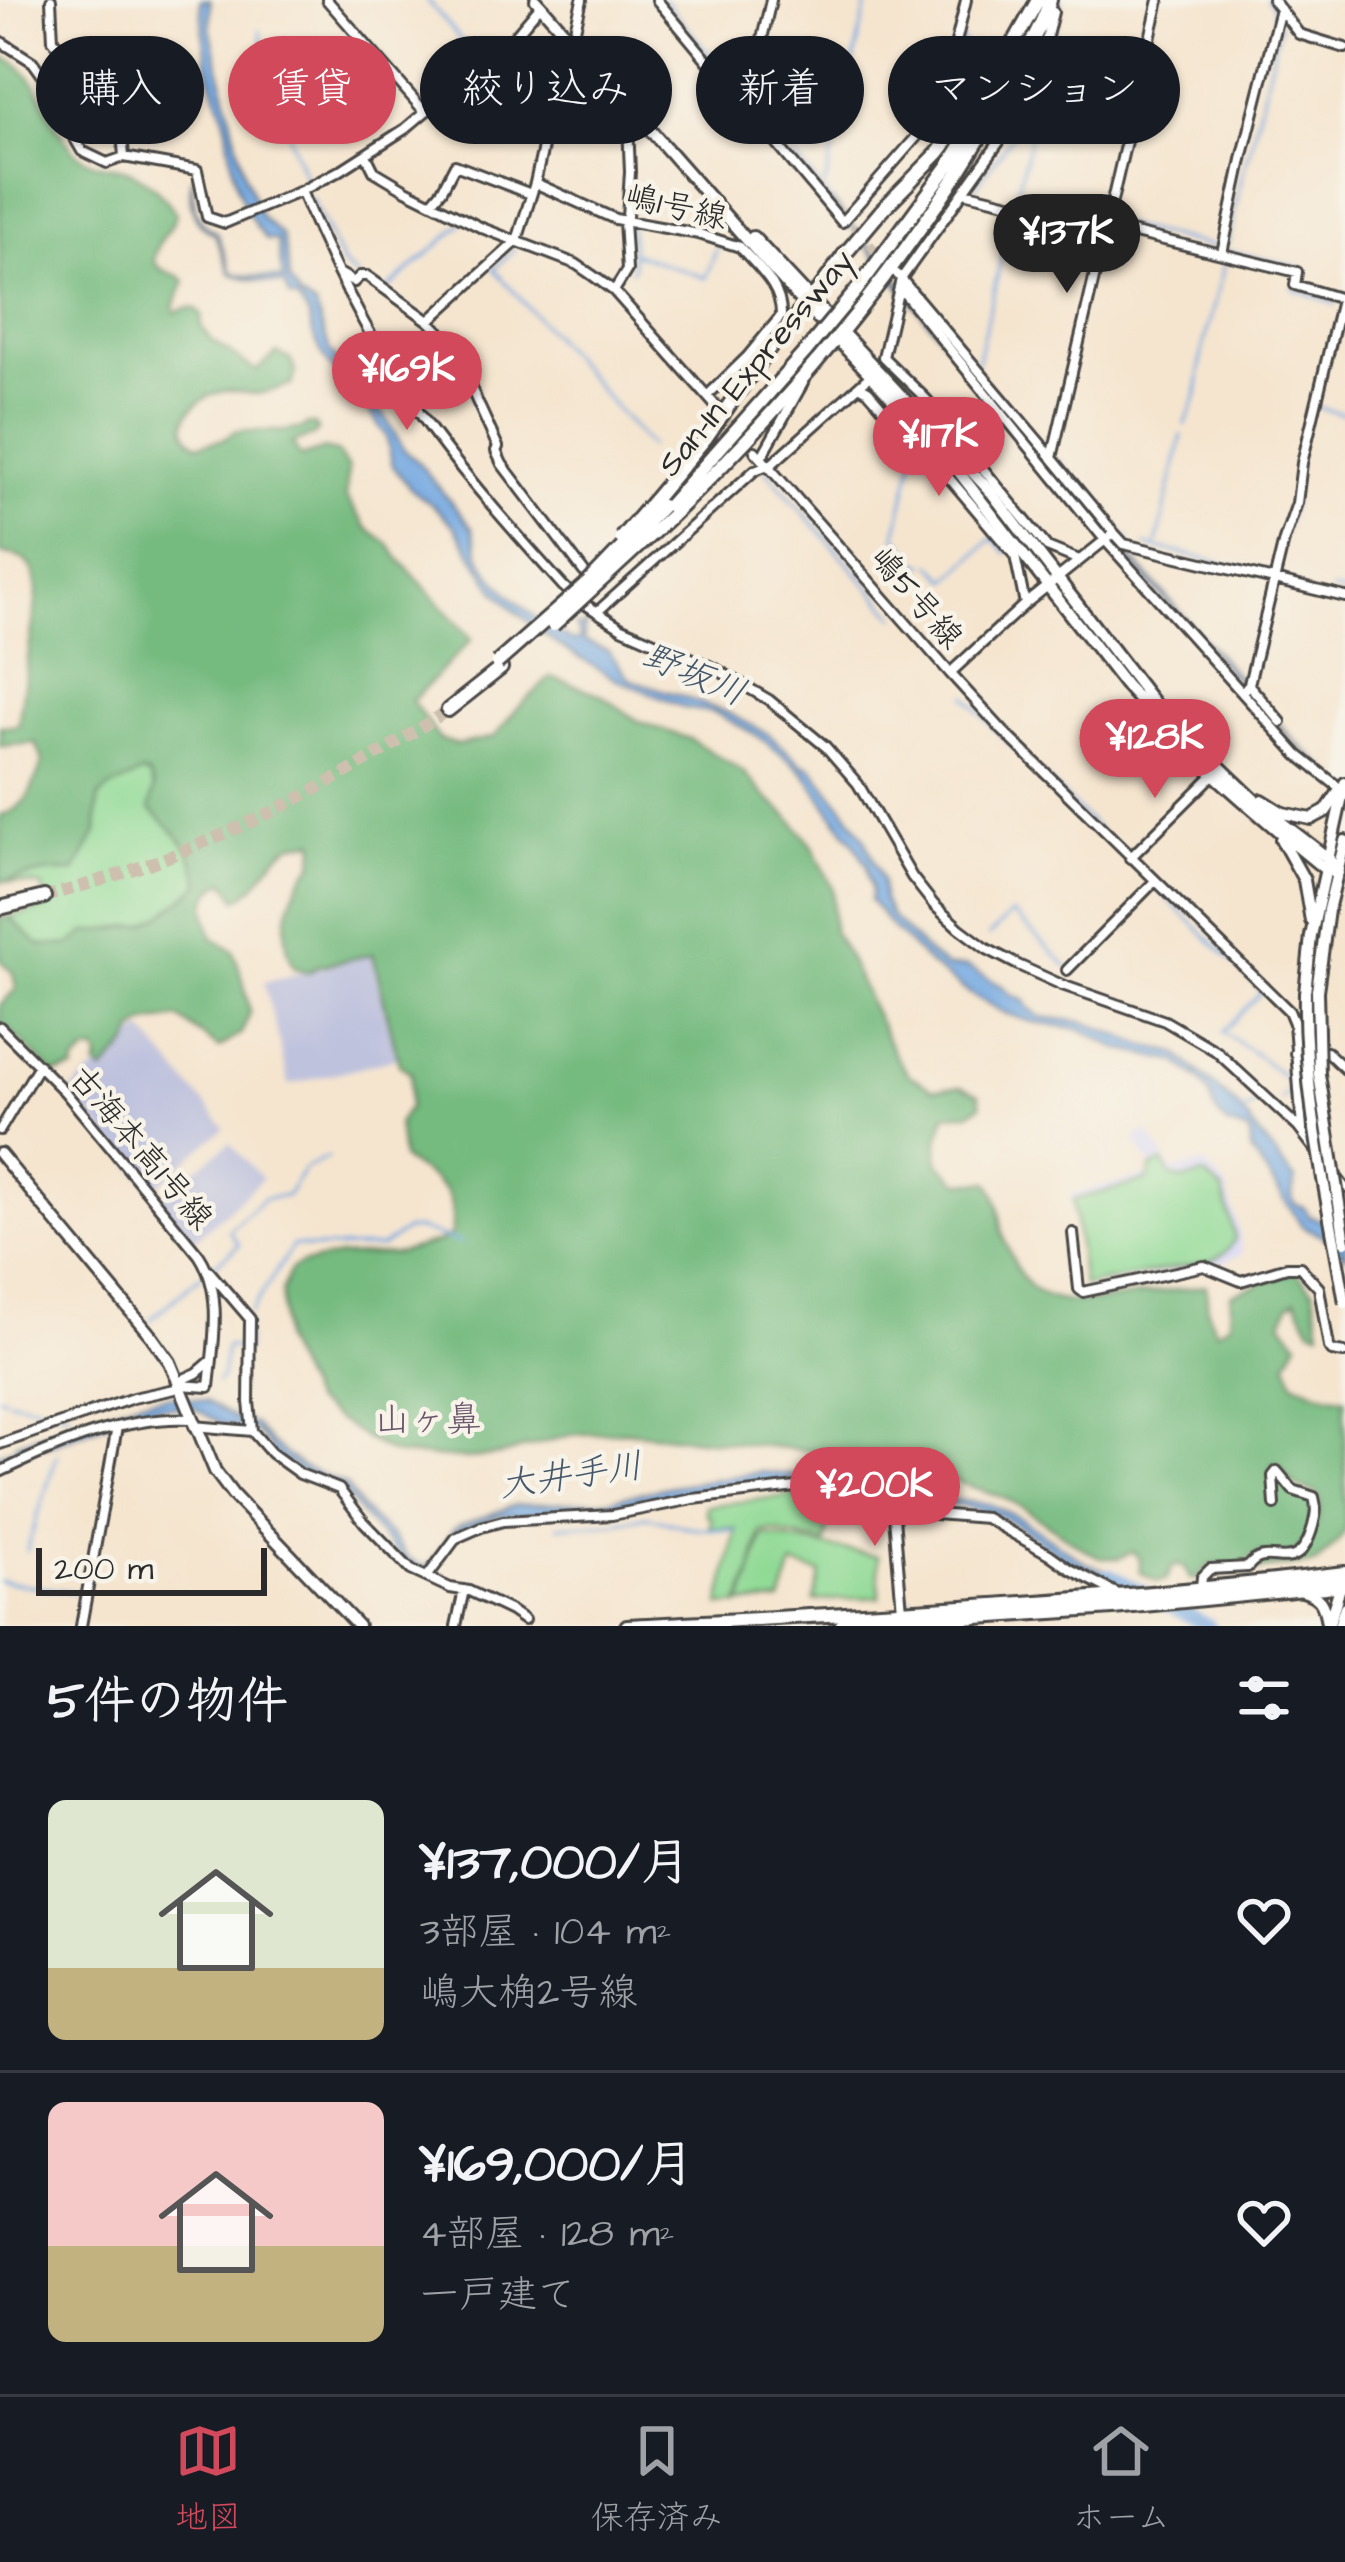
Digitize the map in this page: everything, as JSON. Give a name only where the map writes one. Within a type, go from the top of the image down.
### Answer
[{"type":"highway","points":[[1026,36],[1045,2]]},
{"type":"highway","points":[[537,633],[562,618],[663,508],[770,347],[881,211],[946,144]]},
{"type":"highway","name":"San-In Expressway","points":[[663,508],[808,354],[962,144]]},
{"type":"highway","points":[[808,354],[840,335],[950,184],[970,144]]},
{"type":"highway","points":[[445,707],[537,633],[663,508]]},
{"type":"highway","points":[[0,906],[43,895]]},
{"type":"highway","points":[[627,1626],[902,1611],[1344,1577]]},
{"type":"highway","points":[[841,1626],[1152,1605],[1300,1590],[1344,1577]]},
{"type":"main road","points":[[538,3],[567,36]]},
{"type":"main road","points":[[664,144],[748,243],[877,366],[991,492],[1125,686],[1212,776],[1272,827],[1331,868]]},
{"type":"main road","points":[[1054,581],[1156,706],[1331,868]]},
{"type":"main road","points":[[1239,786],[1283,813],[1305,819],[1321,815],[1343,785]]},
{"type":"main road","points":[[1343,785],[1305,1052],[1345,1303]]},
{"type":"main road","points":[[1272,827],[1304,880],[1310,908],[1319,1074],[1345,1242]]},
{"type":"main road","points":[[1311,937],[1331,868],[1345,841]]},
{"type":"main road","points":[[0,1154],[170,1362],[214,1471],[358,1626]]},
{"type":"main road","points":[[1328,1626],[1344,1577]]},
{"type":"main road","points":[[1300,1590],[1323,1602],[1328,1626]]},
{"type":"main road","points":[[1339,1626],[1345,1607]]},
{"type":"street","points":[[51,0],[53,40],[64,52],[118,80],[124,157]]},
{"type":"street","points":[[327,0],[420,106]]},
{"type":"street","points":[[573,36],[582,0]]},
{"type":"street","points":[[657,0],[696,45]]},
{"type":"street","points":[[762,36],[771,0]]},
{"type":"street","points":[[844,219],[940,110],[966,0]]},
{"type":"street","points":[[1052,458],[1159,0]]},
{"type":"street","points":[[1273,0],[1303,36],[1345,48]]},
{"type":"street","points":[[760,457],[773,463],[877,366],[898,280],[1032,96],[1045,2]]},
{"type":"street","points":[[512,36],[538,3]]},
{"type":"street","points":[[1222,253],[1280,9]]},
{"type":"street","points":[[0,41],[33,62],[53,90],[82,151],[107,163],[124,157],[197,170],[207,217],[224,224],[302,191],[420,116]]},
{"type":"street","points":[[429,321],[517,242],[541,144]]},
{"type":"street","points":[[614,291],[627,270],[624,221],[629,144]]},
{"type":"street","points":[[780,144],[854,226]]},
{"type":"street","points":[[366,154],[383,178],[517,242],[576,264],[614,291],[716,405]]},
{"type":"street","name":"嶋1号線","points":[[432,202],[455,166],[624,221],[748,243]]},
{"type":"street","points":[[302,191],[338,272],[391,369],[445,448],[563,586],[622,628],[744,684],[805,729],[858,784],[912,877],[958,928],[987,949],[1040,975],[1132,1007],[1194,1036],[1277,1105],[1345,1188]]},
{"type":"street","points":[[964,192],[1297,272],[1294,285],[1343,300],[1302,464],[1297,503],[1245,689]]},
{"type":"street","points":[[707,396],[781,316],[776,288],[748,243]]},
{"type":"street","points":[[338,272],[354,282],[360,275],[367,276],[450,342],[499,447],[496,451],[502,464],[584,572]]},
{"type":"street","points":[[898,280],[1052,458],[1110,536],[1124,544],[1345,597]]},
{"type":"street","points":[[898,280],[1298,755],[1343,785]]},
{"type":"street","points":[[417,408],[450,342]]},
{"type":"street","points":[[597,613],[760,457],[808,354]]},
{"type":"street","points":[[877,366],[926,399],[1047,547],[1080,561]]},
{"type":"street","points":[[859,386],[924,448],[1015,556],[1025,604]]},
{"type":"street","name":"嶋5号線","points":[[760,457],[950,673],[1025,604],[1110,536]]},
{"type":"street","points":[[599,589],[610,598]]},
{"type":"street","points":[[950,673],[1288,1011],[1294,1023],[1302,1132]]},
{"type":"street","points":[[1245,689],[1281,722]]},
{"type":"street","points":[[1130,858],[1212,776]]},
{"type":"street","points":[[1067,970],[1154,882]]},
{"type":"street","name":"古海本高1号線","points":[[0,1027],[65,1092],[209,1271],[214,1299],[209,1387],[180,1390]]},
{"type":"street","points":[[1295,1053],[1327,1052],[1345,1069]]},
{"type":"street","points":[[0,1130],[39,1065]]},
{"type":"street","points":[[1073,1233],[1078,1289],[1083,1292],[1204,1266],[1241,1281],[1292,1266],[1304,1269],[1318,1288],[1329,1347],[1344,1353]]},
{"type":"street","points":[[209,1271],[250,1319],[253,1431],[271,1453],[292,1470],[339,1489],[411,1570],[524,1620]]},
{"type":"street","points":[[0,1444],[133,1398],[180,1390],[212,1360]]},
{"type":"street","points":[[0,1472],[117,1427],[160,1418],[253,1431]]},
{"type":"street","points":[[81,1626],[117,1427]]},
{"type":"street","points":[[1200,1589],[1202,1577],[1210,1570],[1248,1567],[1261,1556],[1284,1559],[1297,1555],[1310,1537],[1317,1510],[1314,1497],[1293,1490],[1277,1471],[1273,1476],[1275,1505]]},
{"type":"street","points":[[896,1486],[893,1510],[902,1611]]},
{"type":"street","points":[[427,1576],[456,1538],[503,1521],[612,1515],[785,1487],[893,1510],[986,1518],[1070,1570],[1125,1595]]},
{"type":"street","points":[[456,1626],[464,1590]]},
{"type":"street","points":[[343,1626],[344,1611]]},
{"type":"shaded area","points":[[371,955],[396,1058],[289,1085],[264,982]]},
{"type":"shaded area","points":[[143,1030],[225,1128],[152,1190],[70,1092]]},
{"type":"shaded area","points":[[1147,1130],[1172,1170],[1204,1163],[1226,1186],[1242,1254],[1217,1264],[1082,1288],[1070,1194],[1148,1175],[1150,1164],[1134,1139]]},
{"type":"shaded area","points":[[230,1143],[262,1179],[193,1241],[157,1199]]},
{"type":"green space","points":[[0,56],[25,71],[36,88],[36,144],[69,144],[94,163],[134,173],[172,208],[176,214],[154,262],[185,281],[175,312],[197,309],[201,326],[213,341],[256,371],[277,353],[290,359],[296,372],[292,385],[251,394],[227,391],[206,398],[186,419],[189,437],[198,445],[236,431],[286,431],[315,425],[318,431],[313,436],[292,443],[301,457],[324,449],[337,452],[348,468],[346,498],[367,528],[389,544],[472,639],[412,701],[439,739],[458,745],[494,737],[551,677],[600,694],[640,722],[690,739],[744,772],[812,845],[833,888],[833,931],[909,1075],[933,1089],[961,1087],[979,1094],[981,1105],[970,1113],[946,1114],[938,1140],[938,1162],[959,1182],[989,1182],[1007,1247],[1027,1283],[1039,1293],[1084,1302],[1206,1285],[1208,1312],[1216,1331],[1230,1323],[1231,1294],[1295,1271],[1314,1291],[1320,1331],[1311,1329],[1296,1300],[1282,1322],[1298,1341],[1287,1362],[1294,1382],[1345,1398],[1345,1530],[1337,1542],[1316,1563],[1207,1576],[1252,1569],[1260,1558],[1290,1560],[1307,1546],[1320,1512],[1319,1498],[1292,1483],[1277,1463],[1272,1465],[1270,1478],[1275,1476],[1291,1493],[1315,1504],[1300,1547],[1284,1556],[1257,1553],[1243,1564],[1209,1565],[1197,1579],[1190,1579],[1184,1566],[1172,1566],[1167,1579],[1158,1582],[1140,1572],[1136,1553],[1102,1558],[999,1496],[889,1459],[624,1431],[570,1435],[502,1455],[466,1459],[402,1455],[364,1438],[312,1402],[282,1341],[282,1291],[290,1270],[340,1256],[395,1254],[451,1235],[448,1196],[434,1180],[402,1159],[398,1122],[409,1108],[411,1073],[399,1064],[373,954],[309,972],[295,968],[286,940],[288,913],[297,887],[314,863],[315,841],[294,844],[278,855],[246,894],[237,899],[225,881],[207,898],[212,937],[233,950],[250,1013],[241,1034],[219,1048],[179,1018],[147,1023],[103,1072],[96,1067],[97,1052],[88,1052],[74,1070],[54,1074],[1,1022],[0,1005],[16,989],[13,973],[0,960],[0,918],[9,917],[39,945],[70,945],[85,933],[143,925],[201,884],[182,841],[150,809],[154,787],[142,773],[98,798],[97,831],[75,872],[0,882],[0,816],[24,802],[43,761],[36,743],[0,746],[0,726],[18,726],[37,595],[35,577],[25,560],[0,554]]},
{"type":"green space","points":[[142,773],[154,787],[151,809],[183,841],[201,884],[143,925],[85,933],[70,945],[39,945],[9,917],[48,908],[42,886],[2,881],[75,871],[97,831],[98,799]]},
{"type":"green space","points":[[1163,1162],[1172,1177],[1183,1180],[1205,1175],[1223,1191],[1233,1243],[1207,1262],[1083,1286],[1073,1200],[1148,1180],[1151,1168]]},
{"type":"green space","points":[[794,1495],[832,1503],[825,1543],[760,1531],[739,1605],[720,1606],[736,1529],[710,1528],[706,1506]]},
{"type":"green space","points":[[763,1535],[878,1556],[880,1597],[814,1601],[821,1573],[793,1565],[781,1602],[742,1604]]},
{"type":"water","points":[[200,0],[210,0],[210,28],[228,105],[228,137],[226,122],[208,66]]},
{"type":"water","points":[[229,144],[237,144],[261,217],[282,236],[289,281],[315,307],[330,351],[385,416],[404,450],[472,528],[481,560],[502,586],[536,618],[573,641],[581,639],[575,625],[581,628],[589,618],[584,641],[608,651],[630,679],[726,712],[768,734],[811,767],[864,837],[890,915],[946,967],[967,967],[1024,1000],[1041,1017],[1085,1022],[1177,1053],[1236,1105],[1295,1180],[1295,1204],[1310,1217],[1323,1220],[1345,1243],[1345,1256],[1322,1235],[1303,1227],[1251,1151],[1250,1132],[1227,1125],[1200,1080],[1177,1062],[1119,1049],[1080,1029],[1005,1013],[931,966],[870,900],[867,864],[804,772],[758,736],[715,713],[685,708],[614,678],[558,645],[515,611],[495,590],[454,526],[410,488],[393,466],[386,436],[325,360],[308,314],[297,299],[290,298],[284,284],[230,273],[215,234],[196,217],[191,202],[192,176],[195,209],[202,222],[217,233],[231,272],[283,279],[277,240],[267,240],[249,214]]},
{"type":"water","points":[[832,200],[1114,538],[1293,739],[1336,778],[1272,720],[1132,563]]},
{"type":"water","points":[[169,1396],[206,1401],[254,1424],[272,1445],[301,1466],[346,1485],[361,1508],[422,1567],[430,1564],[459,1526],[515,1505],[607,1500],[761,1472],[989,1504],[1020,1518],[1086,1563],[1128,1579],[1121,1585],[1076,1566],[996,1514],[883,1499],[793,1480],[713,1489],[612,1509],[498,1516],[455,1533],[427,1572],[419,1571],[403,1560],[341,1487],[307,1476],[275,1455],[254,1430],[224,1425],[194,1408],[142,1409],[0,1460],[0,1454],[16,1443],[140,1400]]},
{"type":"waterway","points":[[427,0],[457,36]]},
{"type":"waterway","points":[[664,0],[832,202]]},
{"type":"waterway","points":[[825,185],[868,0]]},
{"type":"waterway","points":[[1016,197],[1062,0]]},
{"type":"waterway","points":[[1267,0],[1274,19]]},
{"type":"waterway","points":[[1228,243],[1280,23]]},
{"type":"waterway","points":[[260,31],[278,106],[305,178]]},
{"type":"waterway","points":[[975,188],[1006,144]]},
{"type":"waterway","points":[[311,198],[343,265],[357,276]]},
{"type":"waterway","points":[[977,362],[1013,209]]},
{"type":"waterway","points":[[1112,223],[1217,248]]},
{"type":"waterway","points":[[388,289],[462,224]]},
{"type":"waterway","points":[[630,226],[631,270]]},
{"type":"waterway","points":[[633,253],[706,278],[718,245]]},
{"type":"waterway","points":[[515,248],[494,269],[649,446]]},
{"type":"waterway","points":[[1227,251],[1302,268],[1301,284]]},
{"type":"waterway","points":[[1185,425],[1197,395],[1202,352],[1225,261]]},
{"type":"waterway","points":[[1292,288],[1336,304]]},
{"type":"waterway","points":[[384,293],[415,315]]},
{"type":"waterway","points":[[472,399],[481,417]]},
{"type":"waterway","points":[[1319,408],[1345,414]]},
{"type":"waterway","points":[[1157,544],[1182,435]]},
{"type":"waterway","points":[[905,438],[916,448],[896,535],[912,555]]},
{"type":"waterway","points":[[1057,459],[1130,542]]},
{"type":"waterway","points":[[766,470],[896,617]]},
{"type":"waterway","points":[[1277,554],[1293,500]]},
{"type":"waterway","points":[[932,564],[948,580],[993,538],[1007,553]]},
{"type":"waterway","points":[[1145,545],[1269,574],[1274,569]]},
{"type":"waterway","points":[[911,560],[925,565]]},
{"type":"waterway","points":[[1332,590],[1345,593]]},
{"type":"waterway","points":[[966,696],[1150,881]]},
{"type":"waterway","points":[[1155,886],[1262,991],[1223,1032],[1290,1082],[1281,1100]]},
{"type":"waterway","points":[[989,936],[1012,913],[1067,966]]},
{"type":"waterway","points":[[1244,1112],[1255,1104]]},
{"type":"waterway","points":[[212,1267],[239,1245],[229,1230],[263,1199],[286,1196],[304,1169],[328,1157]]},
{"type":"waterway","points":[[250,1313],[293,1245],[381,1247],[406,1230],[418,1229],[460,1243]]},
{"type":"waterway","points":[[151,1319],[203,1274]]},
{"type":"waterway","points":[[217,1383],[226,1346],[246,1351],[247,1320]]},
{"type":"waterway","points":[[0,1397],[5,1398]]},
{"type":"waterway","points":[[9,1400],[69,1413]]},
{"type":"waterway","points":[[32,1534],[57,1455]]},
{"type":"waterway","points":[[558,1526],[646,1516],[687,1527],[736,1531]]},
{"type":"waterway","points":[[27,1551],[31,1537]]},
{"type":"waterway","name":"大井手川","points":[[1109,1575],[1209,1626]]},
{"type":"waterway","points":[[0,1581],[81,1593]]},
{"type":"waterway","points":[[949,1597],[959,1596]]},
{"type":"waterway","points":[[927,1598],[934,1597]]},
{"type":"waterway","points":[[905,1599],[911,1599]]},
{"type":"tunnel","points":[[854,226],[884,260]]},
{"type":"tunnel","points":[[720,411],[755,451]]},
{"type":"tunnel","points":[[44,897],[153,862],[254,820],[351,770],[448,710]]},
{"type":"district","name":"山ヶ鼻","points":[[428,1420]]},
{"type":"water label","name":"野坂川","points":[[694,675]]}]
